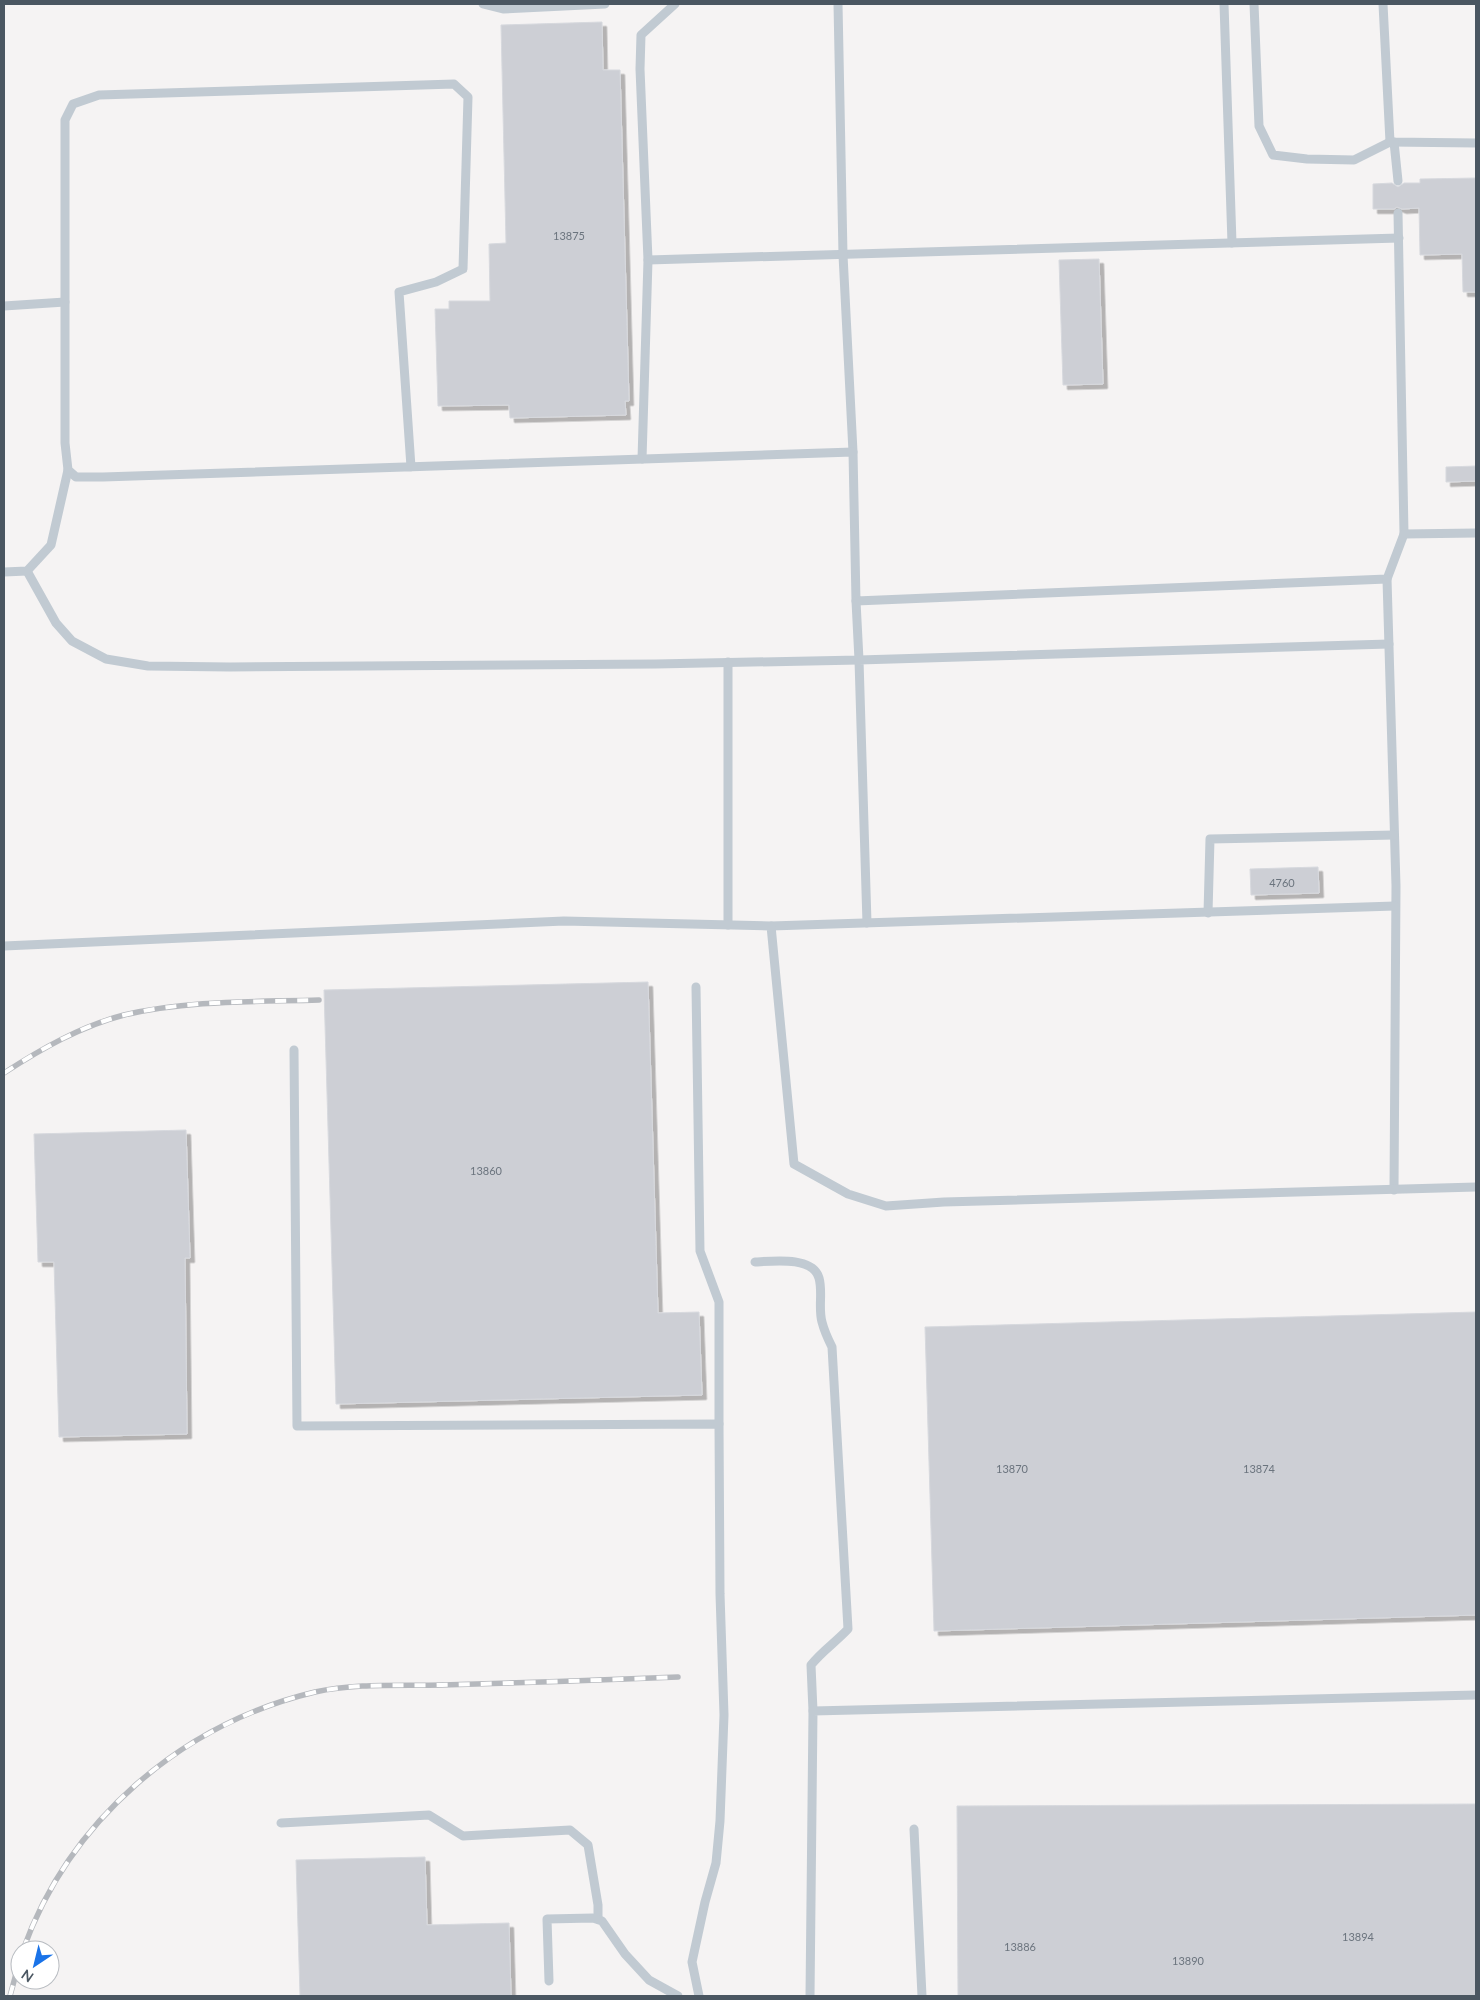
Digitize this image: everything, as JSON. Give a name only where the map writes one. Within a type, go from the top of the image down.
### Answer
[{"type":"lane","points":[[483,4],[503,9],[604,4]]},
{"type":"lane","points":[[642,459],[648,260],[640,69],[642,35],[675,4]]},
{"type":"lane","points":[[838,4],[843,254],[853,452],[867,923]]},
{"type":"lane","points":[[1224,4],[1232,243]]},
{"type":"lane","points":[[1254,4],[1259,126],[1272,155],[1307,159],[1354,160],[1392,142],[1476,143]]},
{"type":"lane","points":[[1383,4],[1392,142],[1398,181]]},
{"type":"lane","points":[[4,572],[27,571],[51,545],[68,470],[65,443],[65,120],[73,104],[99,94],[454,84],[468,97],[463,269],[436,282],[399,292],[411,466]]},
{"type":"lane","points":[[1394,1190],[1395,906],[1387,579],[1404,534],[1398,213]]},
{"type":"lane","points":[[648,260],[1399,238]]},
{"type":"lane","points":[[4,306],[65,302]]},
{"type":"lane","points":[[68,470],[76,477],[103,477],[853,452]]},
{"type":"lane","points":[[1404,534],[1476,533]]},
{"type":"lane","points":[[27,571],[56,623],[72,641],[106,659],[148,666],[240,667],[859,660],[1389,644]]},
{"type":"lane","points":[[856,601],[1387,579]]},
{"type":"lane","points":[[728,662],[728,925]]},
{"type":"lane","points":[[1208,912],[1210,839],[1394,835]]},
{"type":"lane","points":[[4,946],[564,921],[771,926],[1395,906]]},
{"type":"lane","points":[[771,926],[794,1164],[848,1194],[886,1206],[944,1202],[1476,1187]]},
{"type":"lane","points":[[696,987],[700,1251],[719,1302],[720,1594],[724,1714],[716,1864],[705,1902],[692,1962],[699,1996]]},
{"type":"lane","points":[[294,1050],[297,1426],[719,1424]]},
{"type":"lane","points":[[756,1262],[796,1262],[807,1265],[816,1271],[820,1279],[821,1321],[832,1347],[848,1629],[836,1642],[819,1654],[811,1665],[810,1996]]},
{"type":"lane","points":[[812,1711],[1476,1695]]},
{"type":"lane","points":[[281,1823],[429,1815],[463,1836],[570,1830],[588,1845],[598,1905],[598,1919]]},
{"type":"lane","points":[[914,1828],[922,1996]]},
{"type":"lane","points":[[549,1981],[547,1919],[598,1919],[602,1921],[625,1954],[649,1980],[678,1996]]},
{"type":"building","points":[[602,22],[603,70],[620,70],[629,401],[625,401],[626,415],[510,418],[509,405],[438,406],[435,309],[449,309],[449,301],[490,301],[489,244],[506,243],[501,25]]},
{"type":"building","points":[[1476,178],[1476,292],[1463,292],[1462,254],[1420,255],[1419,208],[1373,209],[1373,184],[1392,183],[1398,187],[1404,183],[1420,183],[1420,179]]},
{"type":"building","points":[[1099,259],[1103,384],[1063,385],[1059,260]]},
{"type":"building","points":[[1476,466],[1476,481],[1446,482],[1446,467]]},
{"type":"building","points":[[1318,867],[1319,893],[1251,895],[1250,869]]},
{"type":"building","points":[[648,982],[658,1313],[699,1312],[702,1395],[336,1404],[324,990]]},
{"type":"building","points":[[186,1130],[190,1258],[185,1258],[187,1434],[59,1437],[54,1262],[38,1262],[34,1134]]},
{"type":"building","points":[[1476,1312],[1476,1615],[934,1631],[925,1327]]},
{"type":"building","points":[[1476,1804],[1476,1996],[958,1996],[957,1806]]},
{"type":"building","points":[[425,1857],[427,1925],[509,1923],[511,1996],[300,1996],[296,1860]]},
{"type":"railway","points":[[4,1073],[62,1039],[92,1025],[124,1015],[197,1004],[319,1000]]},
{"type":"railway","points":[[27,1940],[43,1903],[69,1860],[100,1820],[136,1785],[176,1754],[219,1728],[266,1707],[315,1692],[362,1686],[678,1677]]},
{"type":"railway","points":[[10,1996],[12,1990]]}]
